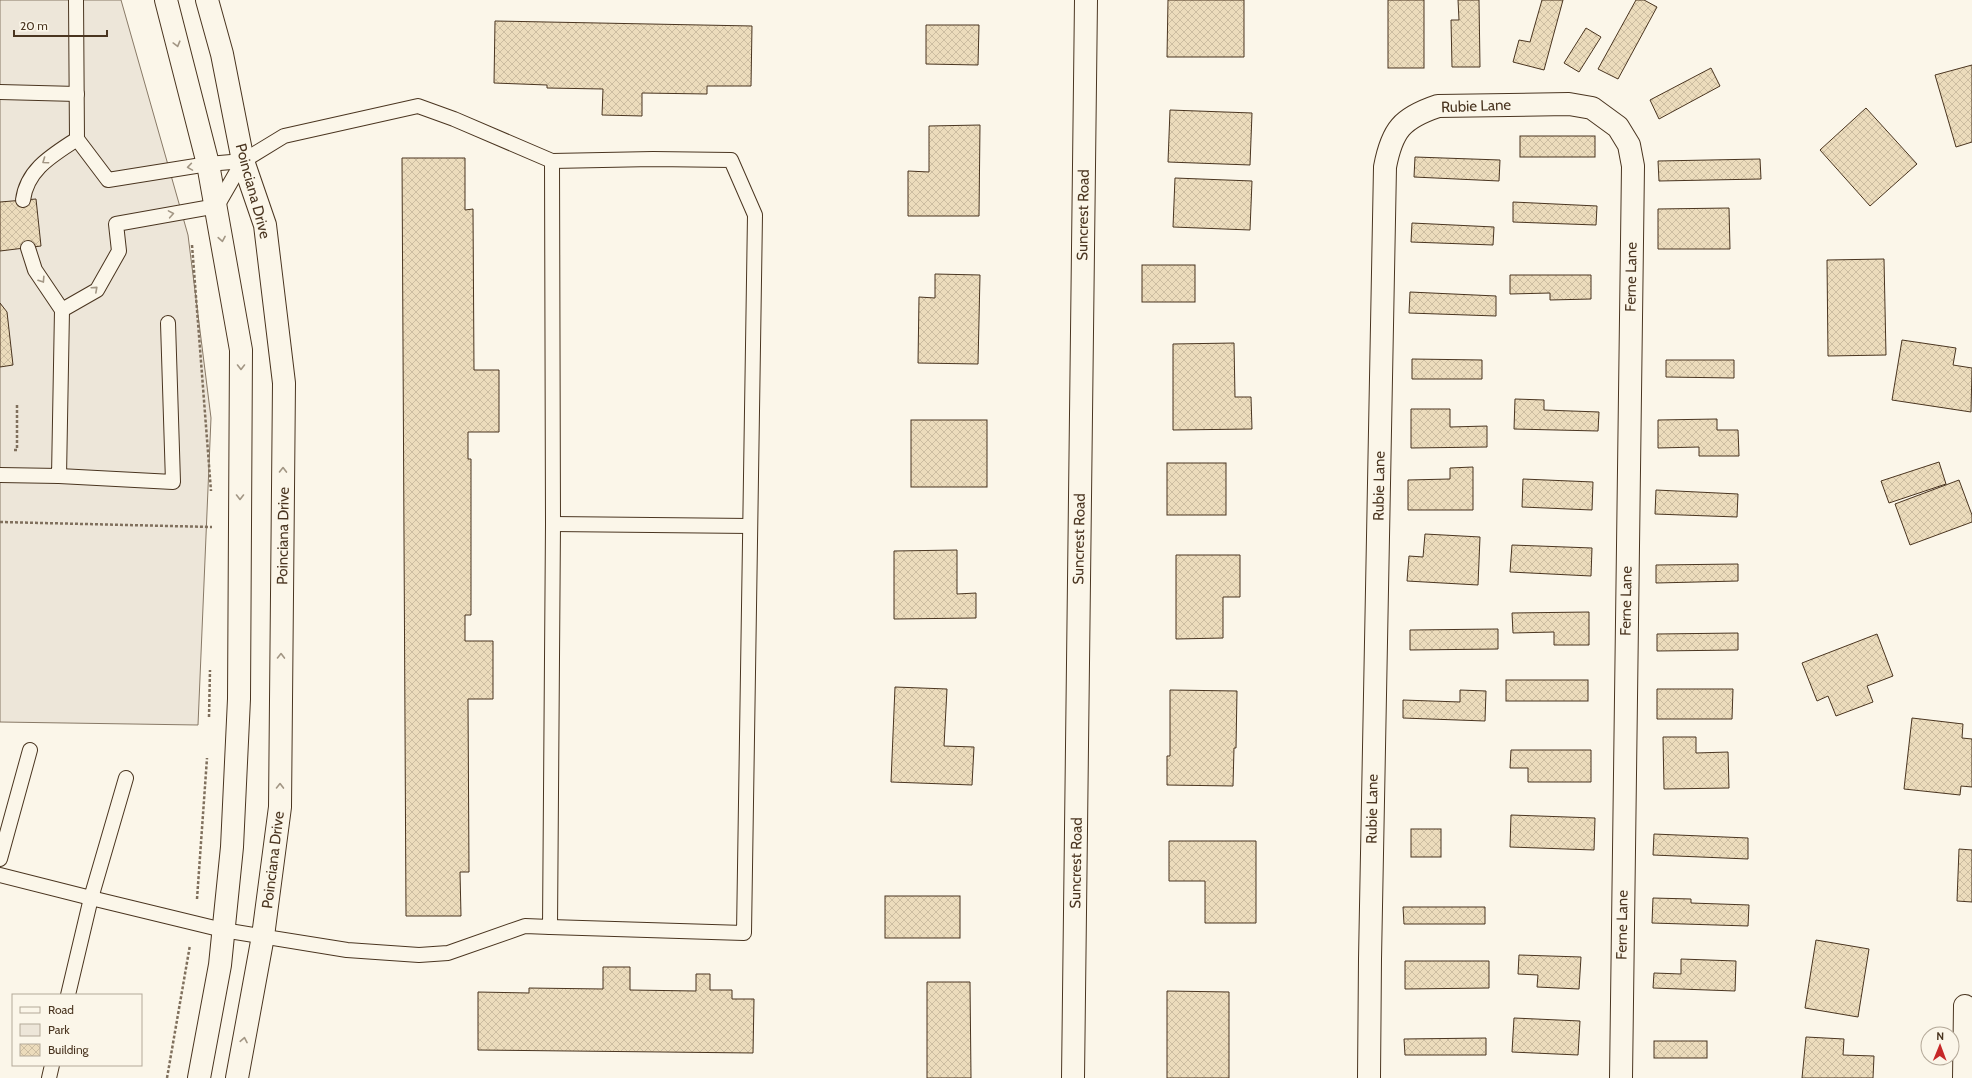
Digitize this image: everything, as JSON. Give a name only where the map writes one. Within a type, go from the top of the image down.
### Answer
[{"type":"street","name":"Poinciana Drive","points":[[207,0],[222,54],[243,161],[265,225],[284,382],[280,807],[264,936],[237,1078]]},
{"type":"street","name":"Suncrest Road","points":[[1073,1078],[1086,0]]},
{"type":"street","points":[[166,3],[208,164],[241,350],[239,699],[232,847],[220,965],[199,1078]]},
{"type":"street","name":"Rubie Lane","points":[[1369,1078],[1385,167],[1389,144],[1401,126],[1418,112],[1438,106],[1569,104],[1592,108],[1618,127]]},
{"type":"street","name":"Ferne Lane","points":[[1618,127],[1629,145],[1633,166],[1621,1078]]},
{"type":"street","points":[[1964,1078],[1965,1006]]},
{"type":"lane","points":[[0,876],[193,924],[347,950],[419,955],[448,953],[525,926],[744,933],[755,215],[731,160],[653,159],[552,161],[454,119],[418,106],[284,136],[243,161],[208,164],[108,180],[77,139],[76,0]]},
{"type":"lane","points":[[0,92],[77,94]]},
{"type":"lane","points":[[23,200],[24,188],[40,165],[77,139]]},
{"type":"lane","points":[[62,310],[97,290],[118,251],[116,224],[216,206],[243,161]]},
{"type":"lane","points":[[550,927],[553,524],[552,161]]},
{"type":"lane","points":[[28,248],[35,270],[62,310],[59,476]]},
{"type":"lane","points":[[0,475],[59,476],[173,482],[168,323]]},
{"type":"lane","points":[[553,524],[750,526]]},
{"type":"lane","points":[[0,859],[30,750]]},
{"type":"lane","points":[[68,994],[91,898],[126,778]]},
{"type":"lane","points":[[49,1078],[52,1066]]},
{"type":"path","points":[[188,211],[196,269],[211,494]]},
{"type":"path","points":[[11,450],[17,450],[17,405]]},
{"type":"path","points":[[0,522],[213,528],[212,522]]},
{"type":"path","points":[[208,720],[210,666]]},
{"type":"path","points":[[167,1078],[196,906],[207,752]]},
{"type":"green space","points":[[0,0],[121,0],[188,235],[211,418],[198,725],[0,722]]},
{"type":"building","points":[[1168,0],[1244,0],[1244,57],[1167,57]]},
{"type":"building","points":[[1388,0],[1424,0],[1424,68],[1388,68]]},
{"type":"building","points":[[1458,0],[1479,0],[1480,67],[1452,67],[1451,20],[1459,20]]},
{"type":"building","points":[[1542,0],[1563,0],[1544,70],[1513,62],[1519,40],[1530,42]]},
{"type":"building","points":[[1636,0],[1644,0],[1657,7],[1618,79],[1598,69]]},
{"type":"building","points":[[495,21],[752,26],[751,86],[707,86],[707,94],[642,93],[642,116],[602,115],[603,89],[547,88],[547,85],[494,83]]},
{"type":"building","points":[[926,25],[979,25],[978,65],[926,64]]},
{"type":"building","points":[[1586,28],[1601,37],[1579,72],[1564,63]]},
{"type":"building","points":[[1972,65],[1972,142],[1956,147],[1935,75]]},
{"type":"building","points":[[1711,68],[1720,86],[1659,119],[1650,100]]},
{"type":"building","points":[[1866,108],[1917,164],[1870,206],[1820,150]]},
{"type":"building","points":[[1170,110],[1252,113],[1250,165],[1168,162]]},
{"type":"building","points":[[980,125],[979,216],[908,216],[908,171],[929,172],[929,126]]},
{"type":"building","points":[[1520,136],[1595,136],[1595,157],[1520,157]]},
{"type":"building","points":[[1415,157],[1500,160],[1499,181],[1414,177]]},
{"type":"building","points":[[402,158],[465,158],[465,210],[473,209],[474,370],[499,370],[499,432],[468,432],[468,459],[471,459],[471,615],[465,615],[465,641],[493,641],[493,699],[468,699],[469,872],[460,872],[461,916],[406,916]]},
{"type":"building","points":[[1760,159],[1761,179],[1659,181],[1658,161]]},
{"type":"building","points":[[1175,178],[1252,181],[1250,230],[1173,227]]},
{"type":"building","points":[[36,199],[41,246],[0,251],[0,202]]},
{"type":"building","points":[[1513,202],[1597,206],[1596,225],[1513,222]]},
{"type":"building","points":[[1729,208],[1730,249],[1658,249],[1658,209]]},
{"type":"building","points":[[1412,223],[1494,227],[1493,245],[1411,242]]},
{"type":"building","points":[[1884,259],[1886,355],[1828,356],[1827,260]]},
{"type":"building","points":[[1142,265],[1195,265],[1195,302],[1142,302]]},
{"type":"building","points":[[935,274],[980,275],[978,364],[918,363],[919,297],[935,298]]},
{"type":"building","points":[[1510,275],[1591,275],[1591,299],[1550,300],[1550,293],[1510,294]]},
{"type":"building","points":[[1410,292],[1496,296],[1496,316],[1409,313]]},
{"type":"building","points":[[0,303],[7,312],[13,365],[0,367]]},
{"type":"building","points":[[1902,340],[1956,348],[1953,365],[1972,368],[1971,412],[1892,400]]},
{"type":"building","points":[[1234,343],[1235,397],[1251,397],[1252,429],[1173,430],[1173,344]]},
{"type":"building","points":[[1412,359],[1482,360],[1482,379],[1412,379]]},
{"type":"building","points":[[1666,360],[1734,360],[1734,378],[1666,377]]},
{"type":"building","points":[[1515,399],[1544,400],[1544,410],[1599,412],[1598,431],[1514,429]]},
{"type":"building","points":[[1411,409],[1450,409],[1450,427],[1487,426],[1487,447],[1411,448]]},
{"type":"building","points":[[1717,419],[1717,430],[1738,430],[1739,456],[1699,456],[1699,447],[1658,448],[1658,420]]},
{"type":"building","points":[[911,420],[987,420],[987,487],[911,487]]},
{"type":"building","points":[[1939,462],[1946,484],[1889,503],[1881,481]]},
{"type":"building","points":[[1167,463],[1226,463],[1226,515],[1167,515]]},
{"type":"building","points":[[1473,467],[1473,510],[1408,510],[1408,480],[1450,479],[1450,468]]},
{"type":"building","points":[[1523,479],[1593,482],[1592,510],[1522,507]]},
{"type":"building","points":[[1959,480],[1972,515],[1972,522],[1910,545],[1895,504]]},
{"type":"building","points":[[1656,490],[1738,494],[1737,517],[1655,514]]},
{"type":"building","points":[[1425,534],[1480,537],[1478,585],[1407,581],[1409,556],[1423,557]]},
{"type":"building","points":[[1512,545],[1592,548],[1591,576],[1510,572]]},
{"type":"building","points":[[957,550],[957,594],[976,593],[976,618],[894,619],[894,551]]},
{"type":"building","points":[[1176,555],[1240,555],[1240,597],[1223,597],[1223,638],[1176,639]]},
{"type":"building","points":[[1738,564],[1738,581],[1656,583],[1656,565]]},
{"type":"building","points":[[1589,612],[1589,645],[1554,645],[1554,632],[1513,633],[1512,613]]},
{"type":"building","points":[[1498,629],[1498,649],[1410,650],[1410,630]]},
{"type":"building","points":[[1738,633],[1738,650],[1657,651],[1657,634]]},
{"type":"building","points":[[1877,634],[1893,676],[1867,686],[1873,702],[1836,716],[1828,696],[1817,701],[1802,663]]},
{"type":"building","points":[[1506,680],[1588,680],[1588,701],[1506,701]]},
{"type":"building","points":[[895,687],[947,689],[944,746],[974,747],[972,785],[891,782]]},
{"type":"building","points":[[1657,689],[1733,689],[1732,719],[1657,719]]},
{"type":"building","points":[[1170,690],[1237,691],[1236,748],[1234,748],[1233,786],[1167,785],[1167,756],[1170,756]]},
{"type":"building","points":[[1460,690],[1486,691],[1485,721],[1403,718],[1403,700],[1460,702]]},
{"type":"building","points":[[1912,718],[1963,724],[1962,738],[1972,739],[1972,787],[1961,786],[1960,795],[1904,789]]},
{"type":"building","points":[[1663,737],[1696,737],[1696,753],[1728,752],[1729,788],[1664,789]]},
{"type":"building","points":[[1511,750],[1591,750],[1591,782],[1528,782],[1528,768],[1510,768]]},
{"type":"building","points":[[1511,815],[1595,818],[1594,850],[1510,847]]},
{"type":"building","points":[[1411,829],[1441,829],[1441,857],[1411,857]]},
{"type":"building","points":[[1654,834],[1748,838],[1748,859],[1653,855]]},
{"type":"building","points":[[1169,841],[1256,841],[1256,923],[1205,923],[1205,881],[1169,881]]},
{"type":"building","points":[[1959,849],[1972,850],[1972,902],[1957,901]]},
{"type":"building","points":[[885,896],[960,896],[960,938],[885,938]]},
{"type":"building","points":[[1653,898],[1691,899],[1691,903],[1749,905],[1748,926],[1652,923]]},
{"type":"building","points":[[1403,907],[1485,907],[1485,924],[1404,924]]},
{"type":"building","points":[[1816,940],[1869,949],[1858,1017],[1805,1008]]},
{"type":"building","points":[[1519,955],[1581,957],[1579,989],[1537,987],[1538,975],[1518,974]]},
{"type":"building","points":[[1681,959],[1736,961],[1735,991],[1653,988],[1654,973],[1681,974]]},
{"type":"building","points":[[1405,961],[1489,961],[1489,988],[1405,989]]},
{"type":"building","points":[[603,967],[630,967],[630,990],[696,991],[696,974],[710,974],[710,990],[732,990],[732,999],[754,999],[753,1053],[478,1050],[478,992],[529,993],[529,988],[603,989]]},
{"type":"building","points":[[927,982],[970,982],[971,1078],[927,1078]]},
{"type":"building","points":[[1167,991],[1229,992],[1229,1078],[1167,1078]]},
{"type":"building","points":[[1514,1018],[1580,1021],[1578,1055],[1512,1052]]},
{"type":"building","points":[[1806,1037],[1844,1039],[1843,1055],[1874,1056],[1873,1078],[1802,1078]]},
{"type":"building","points":[[1486,1038],[1486,1055],[1405,1055],[1404,1039]]},
{"type":"building","points":[[1654,1041],[1707,1041],[1707,1058],[1654,1058]]}]
